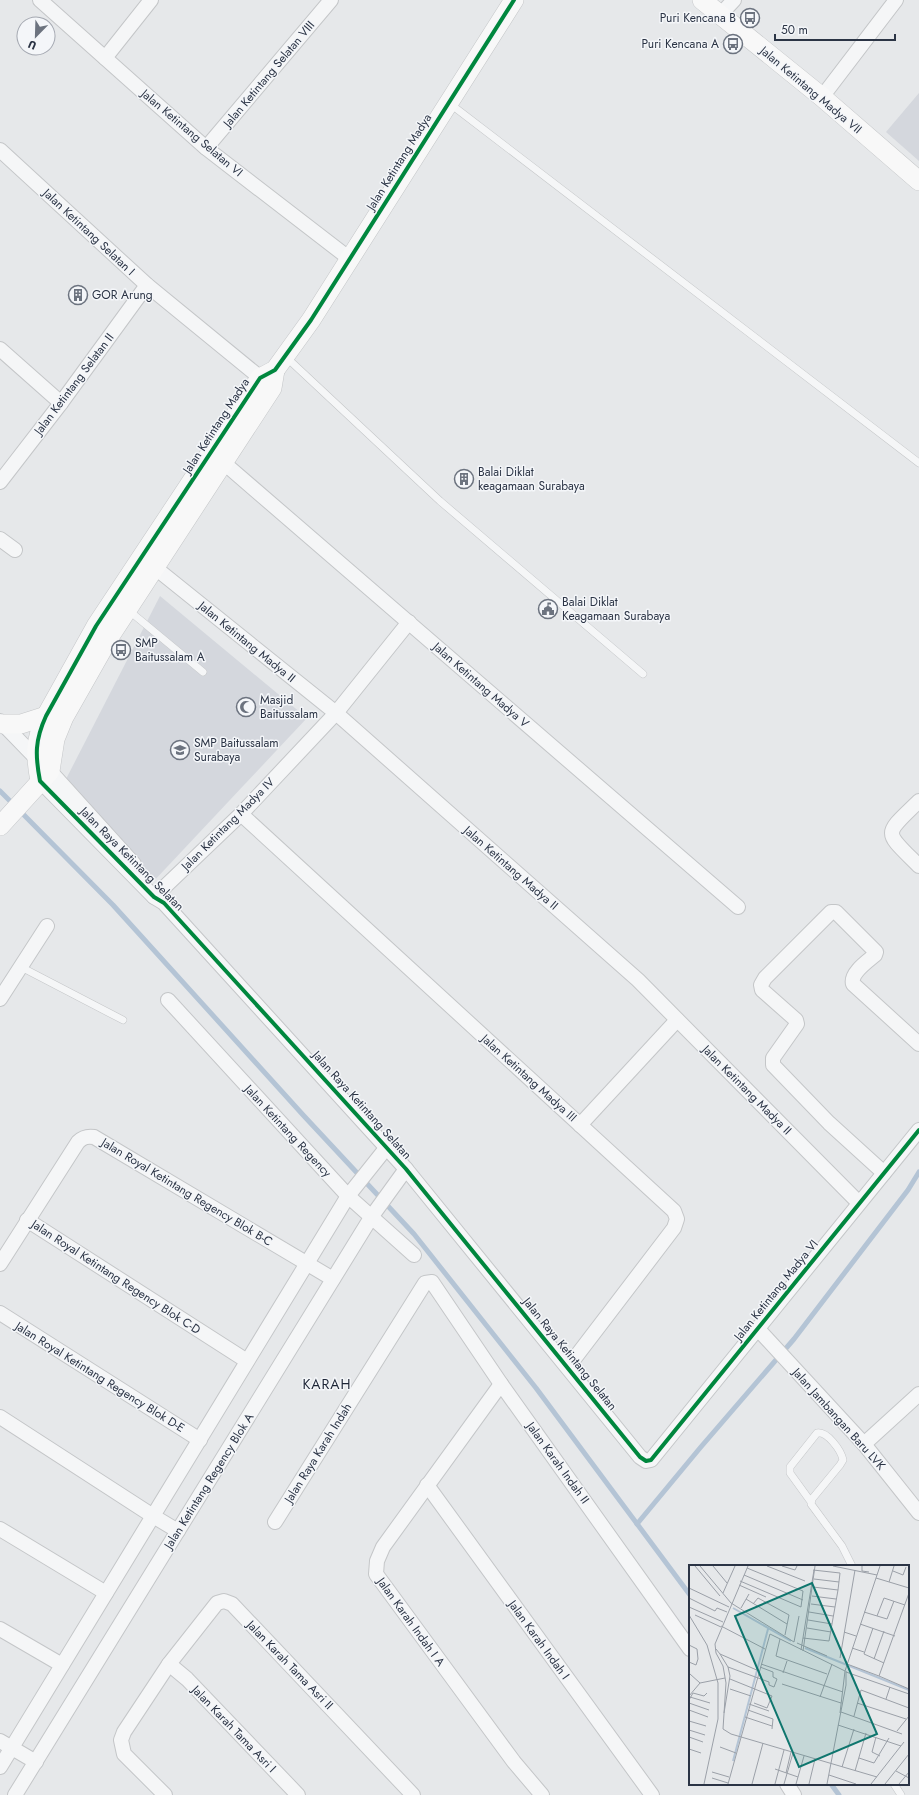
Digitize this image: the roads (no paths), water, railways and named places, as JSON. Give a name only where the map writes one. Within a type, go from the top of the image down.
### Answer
[{"type":"street","name":"Jalan Ketintang Selatan VI","points":[[40,0],[206,148],[350,259]]},
{"type":"street","points":[[105,58],[151,0]]},
{"type":"street","name":"Jalan Ketintang Selatan VIII","points":[[206,148],[331,0]]},
{"type":"street","name":"Jalan Ketintang Madya","points":[[0,826],[41,772],[64,717],[127,608],[149,563],[273,373],[350,259],[514,0]]},
{"type":"street","name":"Jalan Ketintang Madya VII","points":[[702,0],[918,177]]},
{"type":"street","points":[[720,15],[734,0]]},
{"type":"street","points":[[822,97],[896,0]]},
{"type":"street","name":"Jalan Ketintang Selatan I","points":[[0,150],[147,285],[273,373]]},
{"type":"street","name":"Jalan Ketintang Selatan II","points":[[0,482],[61,403],[147,285]]},
{"type":"street","points":[[0,349],[61,403]]},
{"type":"street","name":"Jalan Ketintang Madya","points":[[41,772],[40,730],[46,716],[96,626],[149,563],[224,463],[273,373]]},
{"type":"street","name":"Jalan Ketintang Madya V","points":[[224,463],[738,907]]},
{"type":"street","points":[[0,539],[15,550]]},
{"type":"street","name":"Jalan Ketintang Madya II","points":[[149,563],[336,713],[638,980],[859,1203]]},
{"type":"street","name":"Jalan Ketintang Madya IV","points":[[159,897],[241,814],[336,713],[409,622]]},
{"type":"street","points":[[2,723],[21,724],[46,716]]},
{"type":"street","name":"Jalan Raya Ketintang Selatan","points":[[2,723],[41,772],[159,897],[406,1169],[640,1457],[648,1462]]},
{"type":"street","points":[[919,801],[894,825],[891,834],[893,840],[919,866]]},
{"type":"street","name":"Jalan Ketintang Madya III","points":[[241,814],[674,1211],[678,1219],[674,1228],[568,1368]]},
{"type":"street","points":[[884,1173],[829,1123],[773,1065],[773,1058],[796,1024],[796,1020],[762,990],[761,985],[765,978],[831,912],[836,912],[876,952],[854,975],[852,980],[853,984],[919,1044]]},
{"type":"street","points":[[0,999],[47,926]]},
{"type":"street","name":"Jalan Ketintang Regency","points":[[168,1000],[351,1192],[375,1212],[414,1255]]},
{"type":"street","points":[[580,1125],[677,1020]]},
{"type":"street","name":"Jalan Royal Ketintang Regency Blok B-C","points":[[27,1220],[78,1142],[86,1136],[94,1137],[333,1280]]},
{"type":"street","name":"Jalan Ketintang Madya VI","points":[[648,1462],[859,1203],[884,1173],[917,1138]]},
{"type":"street","points":[[0,1767],[6,1744],[62,1665],[351,1192],[386,1147]]},
{"type":"street","name":"Jalan Ketintang Regency Blok A","points":[[15,1795],[375,1212],[406,1169]]},
{"type":"street","name":"Jalan Royal Ketintang Regency Blok C-D","points":[[0,1264],[27,1220],[247,1361]]},
{"type":"street","name":"Jalan Karah Indah II","points":[[425,1283],[433,1283],[501,1384],[689,1648]]},
{"type":"street","name":"Jalan Raya Karah Indah","points":[[275,1522],[425,1283]]},
{"type":"street","name":"Jalan Royal Ketintang Regency Blok D-E","points":[[0,1313],[200,1440]]},
{"type":"street","name":"Jalan Jambangan Baru LVK","points":[[757,1328],[864,1444],[919,1513]]},
{"type":"street","name":"Jalan Karah Indah I A","points":[[501,1384],[383,1547],[377,1561],[376,1574],[514,1762],[542,1795]]},
{"type":"street","points":[[864,1444],[919,1394]]},
{"type":"street","points":[[0,1417],[153,1516],[178,1530]]},
{"type":"street","name":"Jalan Karah Indah I","points":[[427,1485],[652,1795]]},
{"type":"street","points":[[0,1529],[106,1594]]},
{"type":"street","name":"Jalan Karah Tama Asri II","points":[[169,1664],[217,1603],[222,1600],[230,1602],[414,1795]]},
{"type":"street","points":[[0,1629],[62,1665]]},
{"type":"street","points":[[165,1795],[124,1754],[122,1740],[124,1732],[169,1664]]},
{"type":"street","name":"Jalan Karah Tama Asri I","points":[[169,1664],[187,1679],[298,1795]]},
{"type":"street","points":[[6,1744],[36,1762]]},
{"type":"street","points":[[787,1785],[794,1795]]},
{"type":"lane","points":[[448,103],[919,463]]},
{"type":"lane","points":[[273,373],[440,501],[643,674]]},
{"type":"lane","points":[[127,608],[203,672]]},
{"type":"lane","points":[[21,967],[123,1020]]},
{"type":"lane","points":[[811,1502],[843,1460],[838,1450],[825,1434],[821,1432],[816,1433],[790,1467],[790,1473],[811,1502],[814,1509],[842,1546],[852,1565]]},
{"type":"lane","points":[[895,1785],[901,1795]]},
{"type":"waterway","points":[[0,791],[14,805]]},
{"type":"waterway","points":[[20,811],[113,905],[304,1116],[414,1234],[536,1388],[689,1594]]},
{"type":"waterway","points":[[637,1524],[794,1339],[908,1190],[919,1172]]},
{"type":"waterway","points":[[832,1785],[839,1795]]},
{"type":"place","name":"Puri Kencana B","points":[[750,18]]},
{"type":"place","name":"Puri Kencana A","points":[[733,44]]},
{"type":"place","name":"GOR Arung","points":[[78,295]]},
{"type":"place","name":"Balai Diklat keagamaan Surabaya","points":[[464,479]]},
{"type":"place","name":"Balai Diklat Keagamaan Surabaya","points":[[548,609]]},
{"type":"place","name":"SMP Baitussalam A","points":[[121,650]]},
{"type":"place","name":"Masjid Baitussalam","points":[[246,707]]},
{"type":"place","name":"SMP Baitussalam Surabaya","points":[[180,750]]},
{"type":"district","name":"KARAH","points":[[327,1384]]}]
